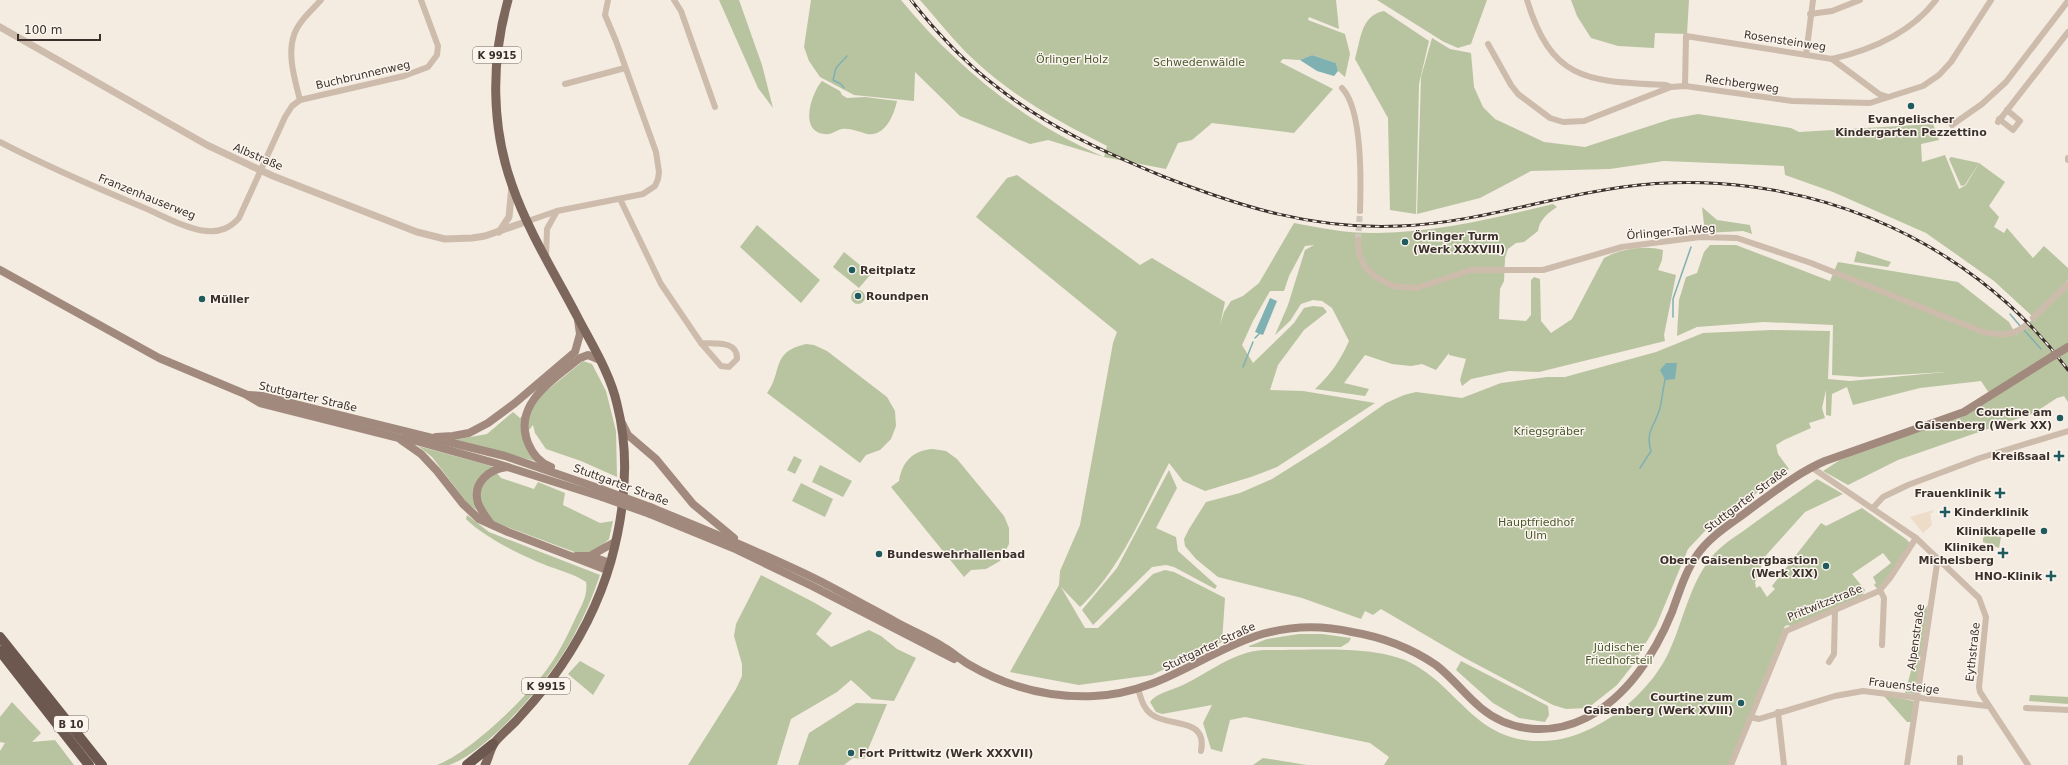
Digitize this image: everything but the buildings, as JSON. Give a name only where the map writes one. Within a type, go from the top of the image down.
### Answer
[{"type":"highway","name":"B 10","points":[[0,637],[102,765]]},
{"type":"highway","name":"B 10","points":[[0,651],[89,765]]},
{"type":"highway","name":"K 9915","points":[[467,765],[493,744]]},
{"type":"main road","name":"K 9915","points":[[493,744],[534,701],[566,658],[592,609],[609,566],[625,488],[625,456],[621,422],[609,380],[528,221],[512,186],[500,137],[496,83],[501,24],[508,0]]},
{"type":"main road","name":"Stuttgarter Straße","points":[[0,270],[159,358],[245,394],[260,403],[416,441],[601,493]]},
{"type":"main road","points":[[575,352],[580,334],[577,316]]},
{"type":"main road","points":[[420,436],[453,436],[469,433],[484,426],[515,404],[575,352],[591,343]]},
{"type":"main road","name":"Stuttgarter Straße","points":[[650,511],[812,586],[943,654],[964,662],[1007,683],[1042,692],[1095,696],[1138,689],[1164,680],[1256,636],[1300,628],[1330,628],[1374,636],[1417,654],[1443,671],[1483,710],[1508,723],[1539,730],[1571,725],[1590,716],[1607,705],[1627,686],[1640,670],[1661,637],[1691,565],[1707,542],[1796,476],[1812,467],[1964,412],[2068,346]]},
{"type":"main road","points":[[600,360],[588,355],[580,358],[548,384],[530,403],[524,424],[526,438],[530,449],[544,464],[601,493]]},
{"type":"main road","name":"Stuttgarter Straße","points":[[245,394],[262,396],[505,456],[744,546],[823,583],[945,648],[964,662]]},
{"type":"main road","points":[[621,422],[628,435],[656,458],[669,477],[704,515],[744,546]]},
{"type":"main road","points":[[399,438],[421,454],[470,511],[491,525],[571,555],[609,566]]},
{"type":"main road","points":[[491,525],[477,501],[476,493],[478,486],[490,471],[507,467]]},
{"type":"main road","points":[[590,556],[615,542]]},
{"type":"main road","points":[[571,555],[590,556],[609,566]]},
{"type":"main road","points":[[485,765],[493,744]]},
{"type":"street","points":[[260,170],[285,117],[292,106],[300,100],[294,78],[291,48],[294,34],[321,0]]},
{"type":"street","name":"Buchbrunnenweg","points":[[300,100],[404,76],[428,67],[437,55],[438,46],[421,0]]},
{"type":"street","points":[[528,221],[557,211],[620,199],[650,191],[655,186],[659,172],[656,152],[616,41],[605,15],[608,0]]},
{"type":"street","points":[[674,0],[681,10],[715,107]]},
{"type":"street","points":[[1527,0],[1536,24],[1548,48],[1555,57],[1571,69],[1602,81],[1666,85],[1671,87]]},
{"type":"street","points":[[1806,55],[1810,14],[1813,0]]},
{"type":"street","points":[[1810,14],[1832,11],[1860,0]]},
{"type":"street","name":"Rosensteinweg","points":[[1685,86],[1686,36],[1832,59],[1848,55],[1886,41],[1924,14],[1936,0]]},
{"type":"street","name":"Rechbergweg","points":[[1488,44],[1511,85],[1518,94],[1550,118],[1563,122],[1584,121],[1671,87],[1685,86],[1792,101],[1820,103],[1870,103],[1923,86],[1939,75],[1951,62],[1990,0]]},
{"type":"street","points":[[1952,125],[1982,104],[2006,82],[2068,2]]},
{"type":"street","name":"Albstraße","points":[[0,27],[203,143],[260,170],[400,226],[434,237],[459,240],[485,236],[528,221]]},
{"type":"street","points":[[2007,110],[2020,121],[2013,130],[1998,120],[2068,32]]},
{"type":"street","points":[[1832,59],[1879,94],[1888,98]]},
{"type":"street","points":[[565,84],[625,68]]},
{"type":"street","points":[[1342,88],[1349,95],[1358,138],[1360,211]]},
{"type":"street","name":"Franzenhauserweg","points":[[0,142],[88,184],[160,215],[205,231],[222,230],[232,225],[239,218],[260,170]]},
{"type":"street","points":[[498,232],[509,217],[512,186]]},
{"type":"street","points":[[620,199],[660,284],[701,342],[721,366],[729,367],[737,359],[737,352],[734,348],[728,345],[701,342]]},
{"type":"street","points":[[546,257],[547,229],[557,211]]},
{"type":"street","name":"Örlinger-Tal-Weg","points":[[1358,240],[1359,254],[1365,267],[1376,277],[1393,286],[1417,288],[1471,270],[1543,270],[1622,247],[1700,238],[1737,238],[1818,265],[1983,332],[2004,336],[2023,328]]},
{"type":"street","points":[[2033,318],[2068,284]]},
{"type":"street","points":[[1873,508],[1883,497],[1908,485],[1980,458],[2068,430]]},
{"type":"street","name":"Eythstraße","points":[[1812,467],[1916,538],[1973,590],[1984,607],[1986,624],[1978,686],[1987,706],[2028,765]]},
{"type":"street","name":"Prittwitzstraße","points":[[1731,765],[1786,631],[1880,590],[1916,538]]},
{"type":"street","name":"Alpenstraße","points":[[1907,765],[1937,564],[1940,560]]},
{"type":"street","points":[[1880,590],[1884,598],[1882,645]]},
{"type":"street","points":[[1829,662],[1834,654],[1835,610]]},
{"type":"street","points":[[1138,689],[1143,704],[1151,714],[1165,720],[1191,725],[1202,739],[1201,751]]},
{"type":"street","name":"Frauensteige","points":[[1750,717],[1759,718],[1836,696],[1863,691],[1987,706]]},
{"type":"street","points":[[2026,708],[2068,710]]},
{"type":"street","points":[[1778,712],[1784,765]]},
{"type":"street","points":[[1960,758],[1960,765]]},
{"type":"green space","points":[[719,0],[739,0],[762,65],[773,108],[758,88]]},
{"type":"green space","points":[[811,0],[901,0],[922,25],[945,48],[994,91],[1047,128],[1104,157],[1048,140],[1030,144],[960,116],[915,72],[914,101],[854,95],[820,77],[809,61],[804,47]]},
{"type":"green space","points":[[920,0],[1336,0],[1339,29],[1309,17],[1308,20],[1345,34],[1350,54],[1345,77],[1338,71],[1336,63],[1312,55],[1300,60],[1283,59],[1280,62],[1333,89],[1294,133],[1212,123],[1192,140],[1178,143],[1166,169],[1104,157],[1107,146],[1036,107],[1002,84],[986,71],[958,44]]},
{"type":"green space","points":[[1377,0],[1487,0],[1471,44],[1458,48],[1444,42]]},
{"type":"green space","points":[[1571,0],[1689,0],[1687,34],[1655,33],[1654,48],[1618,46],[1591,38],[1577,16]]},
{"type":"green space","points":[[1384,11],[1429,41],[1419,84],[1416,214],[1390,210],[1388,118],[1355,59],[1366,23],[1376,13]]},
{"type":"green space","points":[[1432,38],[1450,49],[1471,53],[1474,87],[1483,107],[1495,119],[1544,142],[1585,147],[1671,119],[1698,114],[1791,128],[1799,132],[1933,124],[1939,140],[1921,144],[1922,162],[1945,155],[1959,189],[1966,185],[1979,163],[2005,182],[1989,206],[1999,217],[1994,227],[2004,233],[2007,228],[2033,258],[2044,246],[2068,268],[2068,280],[2032,316],[1994,281],[1926,233],[1833,192],[1785,175],[1784,166],[1664,161],[1610,169],[1531,171],[1480,198],[1417,214],[1421,77]]},
{"type":"green space","points":[[822,81],[840,91],[842,95],[847,98],[865,97],[897,101],[894,112],[888,124],[884,129],[873,134],[845,129],[827,134],[817,132],[812,126],[810,111],[814,94]]},
{"type":"green space","points":[[1951,157],[1979,163],[1965,185],[1961,186],[1949,159]]},
{"type":"green space","points":[[1017,175],[1140,265],[1152,258],[1225,302],[1220,325],[1224,312],[1231,301],[1243,296],[1259,283],[1294,223],[1357,233],[1400,232],[1466,223],[1553,204],[1557,207],[1547,214],[1542,220],[1538,231],[1524,242],[1516,243],[1508,249],[1505,258],[1504,281],[1500,289],[1499,319],[1526,321],[1531,315],[1531,280],[1534,277],[1540,279],[1541,321],[1551,333],[1572,319],[1604,258],[1625,250],[1641,248],[1656,249],[1663,250],[1662,260],[1658,270],[1676,275],[1664,335],[1665,341],[1539,372],[1509,371],[1471,379],[1462,386],[1460,380],[1466,359],[1449,355],[1449,353],[1436,370],[1422,364],[1411,366],[1392,364],[1365,355],[1344,383],[1369,389],[1365,396],[1315,389],[1335,367],[1349,341],[1332,308],[1322,301],[1313,300],[1301,304],[1290,321],[1275,335],[1288,305],[1305,250],[1314,245],[1305,246],[1289,276],[1284,291],[1270,291],[1253,321],[1242,345],[1253,363],[1294,323],[1304,308],[1313,306],[1323,307],[1327,312],[1304,330],[1278,365],[1270,390],[1303,391],[1375,403],[1277,467],[1251,477],[1205,491],[1183,481],[1169,463],[1130,539],[1108,575],[1095,592],[1080,607],[1061,587],[1085,628],[1098,628],[1153,574],[1165,570],[1174,572],[1225,598],[1222,642],[1152,675],[1079,685],[1010,672],[1059,585],[1060,571],[1080,525],[1113,343],[1117,332],[976,217],[1007,178]]},
{"type":"green space","points":[[1702,207],[1717,220],[1750,225],[1752,234],[1743,231],[1705,233]]},
{"type":"green space","points":[[757,225],[820,280],[801,303],[740,247]]},
{"type":"green space","name":"Hauptfriedhof Ulm","points":[[1710,245],[1736,245],[1830,281],[1838,262],[1958,282],[2009,322],[2016,335],[2068,285],[2068,402],[2064,396],[2057,398],[2034,413],[1898,460],[1848,485],[1823,471],[1840,460],[1907,433],[1960,418],[1991,396],[1981,381],[1920,388],[1853,405],[1847,387],[1832,394],[1831,416],[1826,415],[1826,390],[1822,408],[1825,418],[1809,423],[1811,428],[1776,445],[1778,454],[1789,469],[1705,531],[1688,549],[1656,626],[1632,666],[1617,685],[1588,708],[1566,709],[1553,705],[1463,657],[1381,609],[1373,615],[1365,611],[1361,619],[1302,598],[1218,577],[1196,559],[1185,546],[1184,539],[1206,502],[1240,493],[1272,479],[1326,445],[1386,403],[1404,395],[1416,392],[1462,398],[1501,383],[1547,377],[1565,377],[1656,352],[1703,333],[1772,330],[1830,331],[1828,379],[1850,381],[1946,372],[1861,377],[1832,375],[1833,325],[1764,322],[1697,327],[1677,336],[1679,300],[1686,277],[1697,273],[1704,252]]},
{"type":"green space","points":[[1857,251],[1891,262],[1888,267],[1854,262]]},
{"type":"green space","name":"Reitplatz","points":[[844,252],[871,274],[859,288],[833,267]]},
{"type":"green space","name":"Roundpen","points":[[858,290],[863,292],[865,297],[863,302],[858,304],[853,302],[851,297],[853,292]]},
{"type":"green space","points":[[806,344],[814,345],[827,351],[887,397],[895,411],[896,426],[891,439],[880,450],[866,455],[860,463],[767,393],[775,378],[782,357],[787,352]]},
{"type":"green space","points":[[583,361],[592,364],[606,391],[616,431],[617,477],[581,461],[546,449],[535,433],[533,425],[529,430],[535,461],[454,440],[487,434],[513,412],[520,418],[539,397]]},
{"type":"green space","points":[[418,446],[491,466],[501,478],[534,489],[538,482],[565,493],[563,505],[600,523],[613,521],[609,539],[595,552],[577,553],[494,522],[468,504],[432,457]]},
{"type":"green space","points":[[933,449],[946,451],[957,459],[1004,516],[1009,528],[1009,544],[1000,561],[986,569],[971,570],[964,577],[891,487],[899,481],[903,468],[910,458],[920,452]]},
{"type":"green space","points":[[794,456],[802,460],[795,474],[787,470]]},
{"type":"green space","points":[[820,465],[852,481],[843,497],[812,482]]},
{"type":"green space","points":[[1169,470],[1177,488],[1156,528],[1176,537],[1178,551],[1217,586],[1215,589],[1174,567],[1166,565],[1152,567],[1093,625],[1082,610],[1117,568]]},
{"type":"green space","points":[[1817,479],[1843,494],[1805,512],[1760,562],[1762,570],[1755,582],[1756,588],[1760,586],[1767,597],[1775,589],[1772,586],[1821,523],[1826,526],[1862,508],[1906,539],[1912,545],[1879,591],[1874,585],[1876,583],[1873,577],[1891,563],[1883,553],[1852,574],[1865,590],[1863,594],[1865,598],[1790,627],[1789,625],[1785,626],[1730,765],[1384,765],[1389,757],[1370,743],[1245,717],[1230,720],[1222,752],[1211,749],[1203,723],[1212,705],[1162,714],[1156,712],[1150,702],[1160,694],[1183,685],[1229,660],[1251,652],[1260,650],[1366,651],[1398,658],[1411,663],[1443,686],[1485,724],[1501,733],[1521,739],[1544,741],[1563,739],[1581,733],[1616,713],[1647,686],[1659,670],[1673,643],[1691,594],[1701,572],[1711,557],[1728,542]]},
{"type":"green space","points":[[801,483],[833,499],[825,517],[792,501]]},
{"type":"green space","points":[[467,515],[489,532],[600,575],[581,622],[564,653],[519,710],[483,744],[466,757],[449,765],[437,765],[464,750],[493,727],[532,688],[552,663],[561,648],[582,604],[586,591],[586,582],[513,551],[474,526],[466,519]]},
{"type":"green space","points":[[1987,534],[2001,537],[1999,548],[1983,542],[1983,538]]},
{"type":"green space","points":[[761,575],[832,613],[816,634],[831,647],[869,630],[881,636],[897,649],[916,658],[894,701],[872,699],[851,680],[837,692],[791,719],[777,765],[688,765],[736,689],[742,676],[742,664],[734,636],[736,624]]},
{"type":"green space","points":[[1928,605],[1915,694],[1905,693],[1924,610]]},
{"type":"green space","points":[[1299,634],[1322,634],[1351,638],[1349,642],[1341,647],[1249,647],[1267,639]]},
{"type":"green space","points":[[580,661],[605,675],[593,695],[568,674]]},
{"type":"green space","points":[[1461,661],[1548,706],[1549,715],[1545,722],[1519,718],[1493,703],[1456,670]]},
{"type":"green space","points":[[1883,695],[1914,701],[1911,722],[1907,722]]},
{"type":"green space","points":[[2030,695],[2068,697],[2068,704],[2029,701]]},
{"type":"green space","points":[[12,702],[41,733],[32,742],[55,740],[74,765],[0,765],[0,751],[5,743],[0,742],[0,717]]},
{"type":"green space","points":[[856,703],[887,704],[864,759],[853,758],[844,765],[798,765],[809,733]]},
{"type":"green space","points":[[1263,758],[1307,765],[1253,765]]},
{"type":"shaded area","points":[[1933,510],[1933,513],[1930,513],[1932,525],[1923,533],[1910,517]]},
{"type":"water","points":[[1312,55],[1336,63],[1338,71],[1334,76],[1317,71],[1300,60]]},
{"type":"water","points":[[1270,298],[1277,301],[1263,335],[1255,332]]},
{"type":"water","points":[[1666,363],[1677,363],[1675,379],[1665,380],[1660,370]]},
{"type":"waterway","points":[[844,88],[841,84],[833,80],[836,68],[847,56]]},
{"type":"waterway","points":[[1673,317],[1673,299],[1691,247]]},
{"type":"waterway","points":[[2010,314],[2021,327]]},
{"type":"waterway","points":[[2024,330],[2041,349]]},
{"type":"waterway","points":[[1255,338],[1260,333]]},
{"type":"waterway","points":[[1243,367],[1253,342]]},
{"type":"waterway","points":[[1640,468],[1651,451],[1649,438],[1651,429],[1660,408],[1665,380]]},
{"type":"tunnel","points":[[1358,240],[1360,211]]},
{"type":"tunnel","points":[[2025,326],[2033,318]]},
{"type":"railway","points":[[911,0],[930,24],[962,57],[997,87],[1035,114],[1097,148],[1162,176],[1220,197],[1278,214],[1308,220],[1368,226],[1428,224],[1484,215],[1595,191],[1623,187],[1686,183],[1749,186],[1811,198],[1871,218],[1927,245],[1979,280],[2027,322],[2068,370]]},
{"type":"place","name":"Evangelischer Kindergarten Pezzettino","points":[[1911,106]]},
{"type":"place","name":"Örlinger Turm (Werk XXXVIII)","points":[[1405,242]]},
{"type":"place","name":"Reitplatz","points":[[852,270]]},
{"type":"place","name":"Roundpen","points":[[858,296]]},
{"type":"place","name":"Müller","points":[[202,299]]},
{"type":"place","name":"Courtine am Gaisenberg (Werk XX)","points":[[2060,418]]},
{"type":"place","name":"Kreißsaal","points":[[2059,456]]},
{"type":"place","name":"Frauenklinik","points":[[2000,493]]},
{"type":"place","name":"Kinderklinik","points":[[1945,512]]},
{"type":"place","name":"Klinikkapelle","points":[[2044,531]]},
{"type":"place","name":"Kliniken Michelsberg","points":[[2003,553]]},
{"type":"place","name":"Bundeswehrhallenbad","points":[[879,554]]},
{"type":"place","name":"Obere Gaisenbergbastion (Werk XIX)","points":[[1826,566]]},
{"type":"place","name":"HNO-Klinik","points":[[2051,576]]},
{"type":"place","name":"Courtine zum Gaisenberg (Werk XVIII)","points":[[1741,703]]},
{"type":"place","name":"Fort Prittwitz (Werk XXXVII)","points":[[851,753]]},
{"type":"park label","name":"Örlinger Holz","points":[[1072,59]]},
{"type":"park label","name":"Schwedenwäldle","points":[[1199,62]]},
{"type":"park label","name":"Kriegsgräber","points":[[1549,431]]},
{"type":"park label","name":"Jüdischer Friedhofsteil","points":[[1619,653]]}]
